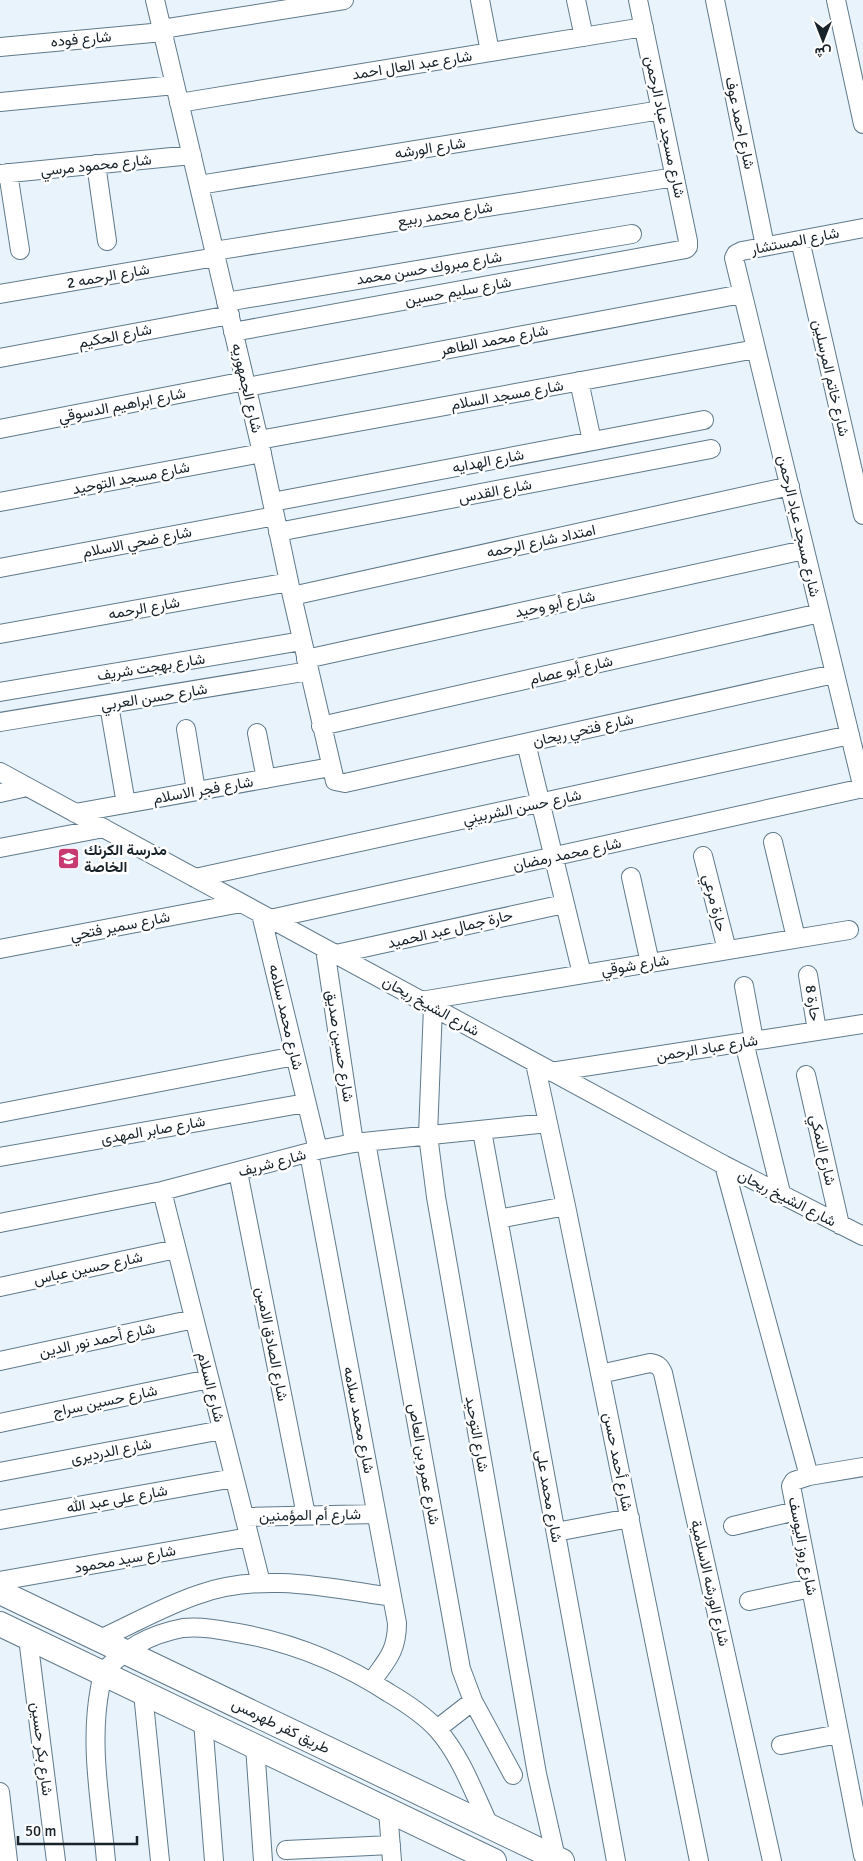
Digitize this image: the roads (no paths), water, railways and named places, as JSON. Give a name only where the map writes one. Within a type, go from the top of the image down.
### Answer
[{"type":"street","name":"شارع الجمهوريه","points":[[155,0],[246,384],[332,773]]},
{"type":"street","name":"شارع فوده","points":[[0,47],[162,30],[344,0]]},
{"type":"street","points":[[480,0],[490,52]]},
{"type":"street","points":[[576,0],[584,37]]},
{"type":"street","name":"شارع مسجد عباد الرحمن","points":[[638,0],[689,244],[683,250]]},
{"type":"street","name":"شارع احمد عوف","points":[[715,0],[765,246]]},
{"type":"street","points":[[836,0],[863,124]]},
{"type":"street","name":"شارع عبد العال احمد","points":[[179,103],[644,26]]},
{"type":"street","points":[[0,102],[176,86]]},
{"type":"street","name":"شارع الورشه","points":[[199,185],[661,110]]},
{"type":"street","name":"شارع محمود مرسي","points":[[4,174],[192,155]]},
{"type":"street","points":[[96,164],[107,241]]},
{"type":"street","points":[[4,174],[8,228],[20,250]]},
{"type":"street","name":"شارع محمد ربيع","points":[[215,254],[675,177]]},
{"type":"street","name":"شارع المستشار","points":[[735,262],[738,252],[863,228]]},
{"type":"street","name":"شارع مبروك حسن محمد","points":[[228,308],[632,234]]},
{"type":"street","name":"شارع خاتم المرسلين","points":[[800,240],[863,515]]},
{"type":"street","name":"شارع سليم حسين","points":[[233,332],[683,250]]},
{"type":"street","name":"شارع الرحمه 2","points":[[0,294],[215,254]]},
{"type":"street","name":"شارع مسجد عباد الرحمن","points":[[735,262],[834,674],[853,725],[863,789]]},
{"type":"street","name":"شارع محمد الطاهر","points":[[246,384],[742,294]]},
{"type":"street","name":"شارع الحكيم","points":[[0,358],[228,308]]},
{"type":"street","name":"شارع مسجد السلام","points":[[260,447],[579,381],[756,349]]},
{"type":"street","points":[[579,381],[592,441]]},
{"type":"street","name":"شارع ابراهيم الدسوقي","points":[[0,428],[246,384]]},
{"type":"street","name":"شارع الهدايه","points":[[275,517],[592,441],[704,420]]},
{"type":"street","name":"شارع مسجد التوحيد","points":[[0,502],[260,447]]},
{"type":"street","name":"شارع القدس","points":[[275,517],[711,449]]},
{"type":"street","name":"امتداد شارع الرحمه","points":[[290,589],[790,486]]},
{"type":"street","name":"شارع ضحي الاسلام","points":[[0,568],[275,517]]},
{"type":"street","name":"شارع أبو وحيد","points":[[307,665],[804,550]]},
{"type":"street","name":"شارع الرحمه","points":[[0,634],[290,589]]},
{"type":"street","name":"شارع أبو عصام","points":[[322,726],[820,613]]},
{"type":"street","name":"شارع بهجت شريف","points":[[0,692],[302,641]]},
{"type":"street","name":"شارع حسن العربي","points":[[0,722],[109,705],[307,665]]},
{"type":"street","name":"شارع فتحي ريحان","points":[[332,773],[338,783],[345,783],[834,674]]},
{"type":"street","points":[[109,705],[126,804]]},
{"type":"street","name":"شارع حسن الشربيني","points":[[195,878],[540,803],[853,725]]},
{"type":"street","points":[[186,729],[196,791]]},
{"type":"street","points":[[257,733],[266,779]]},
{"type":"street","points":[[526,743],[582,974]]},
{"type":"street","name":"شارع الشيخ ريحان","points":[[0,772],[551,1072],[724,1165],[863,1236]]},
{"type":"street","name":"شارع فجر الاسلام","points":[[75,813],[266,779],[332,773]]},
{"type":"street","points":[[0,793],[28,787]]},
{"type":"street","name":"شارع محمد رمضان","points":[[266,916],[553,857],[863,789]]},
{"type":"street","points":[[0,848],[104,828]]},
{"type":"street","points":[[773,842],[796,938]]},
{"type":"street","name":"حارة مرعي","points":[[703,856],[727,950]]},
{"type":"street","points":[[631,877],[650,962]]},
{"type":"street","name":"شارع سمير فتحي","points":[[0,949],[240,902]]},
{"type":"street","name":"حارة جمال عبد الحميد","points":[[330,951],[564,904]]},
{"type":"street","name":"شارع محمد سلامه","points":[[266,916],[306,1102],[376,1514],[397,1623],[392,1652],[372,1681]]},
{"type":"street","name":"شارع شوقي","points":[[427,1004],[650,962],[849,930]]},
{"type":"street","name":"شارع حسين صديق","points":[[330,951],[360,1143]]},
{"type":"street","name":"حارة 8","points":[[808,975],[817,1031]]},
{"type":"street","points":[[744,986],[749,1041],[781,1193]]},
{"type":"street","name":"شارع التوحيد","points":[[427,1004],[428,1135],[436,1197],[537,1774],[555,1859]]},
{"type":"street","name":"شارع عباد الرحمن","points":[[551,1072],[863,1024]]},
{"type":"street","points":[[0,1113],[295,1056]]},
{"type":"street","name":"شارع أحمد حسن","points":[[535,1063],[566,1206],[699,1861]]},
{"type":"street","name":"شارع النمكي","points":[[806,1075],[840,1225]]},
{"type":"street","name":"شارع صابر المهدى","points":[[0,1157],[306,1102]]},
{"type":"street","name":"شارع شريف","points":[[0,1223],[162,1191],[313,1152],[360,1143],[548,1123]]},
{"type":"street","name":"شارع محمد على","points":[[482,1130],[616,1861]]},
{"type":"street","name":"شارع عمرو بن العاص","points":[[360,1143],[461,1669],[473,1701],[513,1775]]},
{"type":"street","name":"شارع روز اليوسف","points":[[724,1165],[809,1476],[794,1480],[791,1486],[863,1855]]},
{"type":"street","name":"شارع الصادق الامين","points":[[238,1172],[306,1515]]},
{"type":"street","name":"شارع السلام","points":[[162,1191],[261,1583]]},
{"type":"street","points":[[498,1219],[566,1206]]},
{"type":"street","name":"شارع حسين عباس","points":[[0,1287],[176,1249]]},
{"type":"street","name":"شارع أحمد نور الدين","points":[[0,1361],[194,1319]]},
{"type":"street","name":"شارع الورشه الاسلامية","points":[[600,1374],[650,1363],[661,1367],[663,1372],[772,1861]]},
{"type":"street","name":"شارع حسين سراج","points":[[0,1423],[209,1379]]},
{"type":"street","name":"شارع الدرديرى","points":[[0,1472],[222,1430]]},
{"type":"street","points":[[809,1476],[863,1467]]},
{"type":"street","name":"شارع على عبد الله","points":[[0,1520],[234,1478]]},
{"type":"street","points":[[734,1526],[796,1512]]},
{"type":"street","name":"شارع أم المؤمنين","points":[[244,1517],[376,1514]]},
{"type":"street","points":[[556,1532],[630,1518]]},
{"type":"street","name":"شارع سيد محمود","points":[[0,1581],[249,1537]]},
{"type":"street","points":[[100,1639],[176,1603],[202,1593],[229,1586],[261,1583],[302,1584],[392,1597]]},
{"type":"street","points":[[749,1601],[811,1588]]},
{"type":"street","name":"طريق كفر طهرمس","points":[[0,1592],[489,1825],[555,1859]]},
{"type":"street","name":"طريق كفر طهرمس","points":[[0,1624],[388,1811],[465,1854],[494,1861]]},
{"type":"street","points":[[106,1861],[96,1744],[97,1713],[103,1674],[125,1651],[153,1636],[184,1628],[217,1629],[297,1646],[335,1662],[372,1681],[419,1713],[437,1729],[451,1748],[489,1825]]},
{"type":"street","name":"شارع بكر حسين","points":[[28,1638],[56,1861]]},
{"type":"street","points":[[143,1693],[160,1861]]},
{"type":"street","points":[[437,1729],[473,1701]]},
{"type":"street","points":[[203,1722],[214,1861]]},
{"type":"street","points":[[781,1745],[840,1734]]},
{"type":"street","points":[[255,1746],[263,1861]]},
{"type":"street","points":[[0,1792],[8,1861]]},
{"type":"street","points":[[286,1850],[391,1853],[388,1811]]},
{"type":"place","name":"مدرسة الكرنك الخاصة","points":[[68,859]]}]
